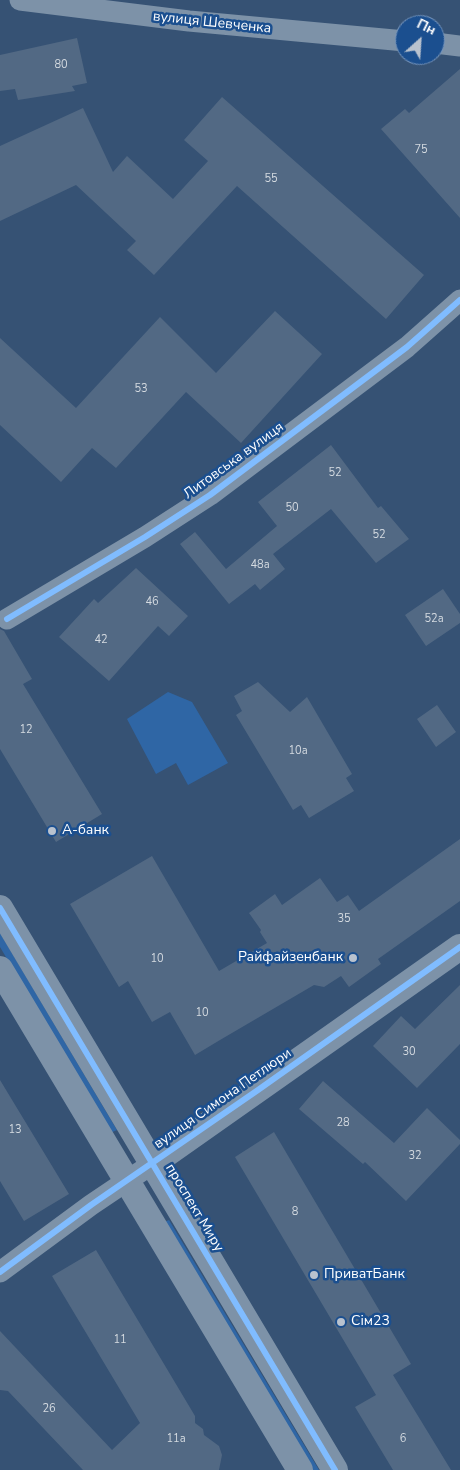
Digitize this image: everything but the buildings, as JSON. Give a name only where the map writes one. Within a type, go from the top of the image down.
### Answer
[{"type":"street","name":"вулиця Шевченка","points":[[20,0],[180,20],[395,40]]},
{"type":"street","points":[[445,45],[460,46]]},
{"type":"street","name":"Литовська вулиця","points":[[6,619],[145,537],[210,495],[407,347],[460,300]]},
{"type":"street","name":"проспект Миру","points":[[0,908],[335,1470]]},
{"type":"street","name":"вулиця Симона Петлюри","points":[[0,1272],[91,1205],[128,1181],[460,947]]},
{"type":"street","points":[[0,969],[300,1470]]},
{"type":"shaded area","points":[[168,692],[192,702],[228,763],[188,785],[176,763],[156,774],[127,719]]},
{"type":"shaded area","points":[[0,933],[117,1130],[110,1133],[0,947]]},
{"type":"shaded area","points":[[169,1220],[319,1470],[312,1470],[164,1222]]},
{"type":"cycle path","points":[[7,619],[145,537],[210,495],[407,347],[460,300]]},
{"type":"cycle path","points":[[0,908],[335,1470]]},
{"type":"cycle path","points":[[0,1272],[91,1205],[460,947]]},
{"type":"place","name":"А-банк","points":[[52,831]]},
{"type":"place","name":"Райфайзенбанк","points":[[353,958]]},
{"type":"place","name":"ПриватБанк","points":[[314,1275]]},
{"type":"place","name":"Сім23","points":[[341,1322]]}]
